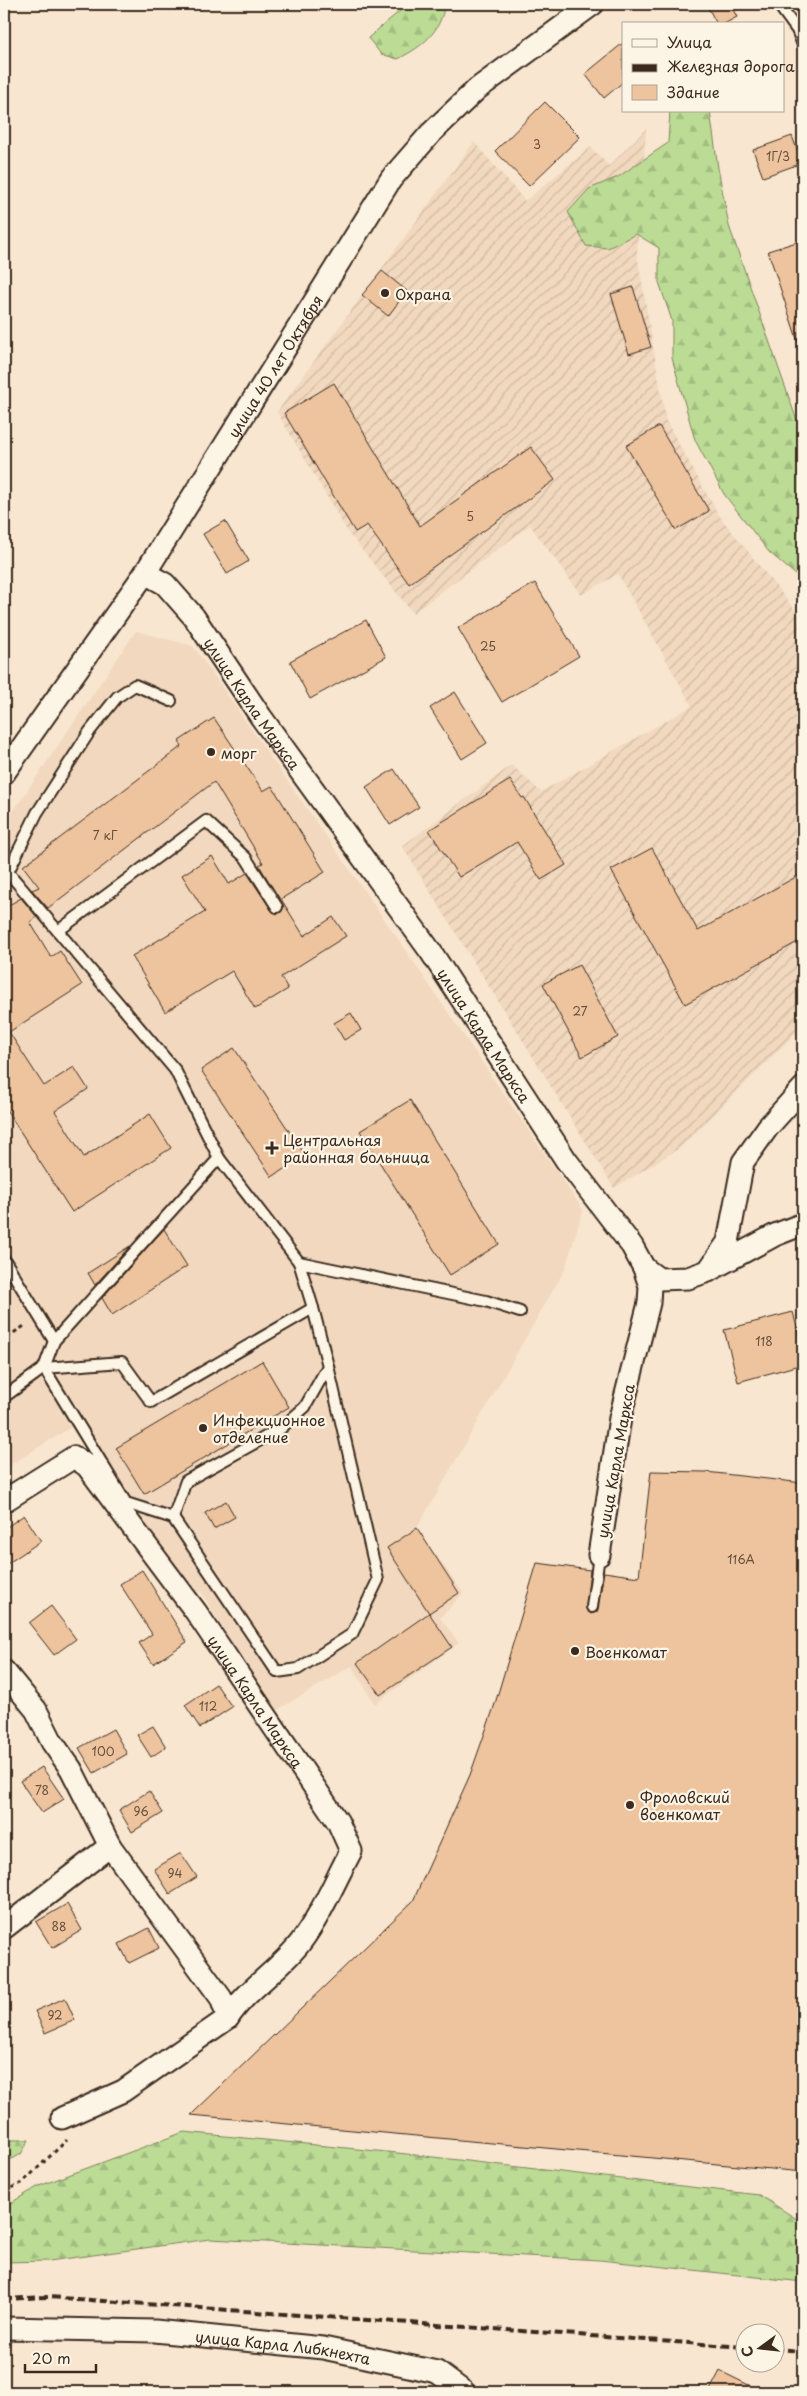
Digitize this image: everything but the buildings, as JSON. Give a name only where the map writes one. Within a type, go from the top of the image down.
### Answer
[{"type":"street","name":"улица 40 лет Октября","points":[[4,774],[145,573],[391,178],[431,132],[477,89],[593,4]]},
{"type":"street","name":"улица Карла Маркса","points":[[145,573],[164,584],[194,617],[261,717],[431,952],[566,1160],[632,1246],[644,1268],[650,1286],[649,1303],[620,1418],[599,1555]]},
{"type":"street","points":[[708,1271],[728,1242],[743,1162],[768,1127],[803,1088]]},
{"type":"street","points":[[644,1268],[660,1279],[688,1278],[708,1271],[748,1248],[803,1224]]},
{"type":"street","name":"улица Карла Маркса","points":[[4,1501],[74,1457],[87,1466],[196,1612],[338,1822],[350,1851],[319,1912],[300,1942],[268,1977],[239,2002],[228,2018],[123,2091],[62,2118]]},
{"type":"street","points":[[4,1671],[36,1710],[52,1742],[71,1769],[110,1846],[221,1998],[228,2018]]},
{"type":"street","points":[[4,1928],[110,1846]]},
{"type":"street","name":"улица Карла Либкнехта","points":[[4,2328],[155,2331],[323,2348],[437,2372],[464,2392]]},
{"type":"lane","points":[[778,4],[800,28],[803,45]]},
{"type":"lane","points":[[44,1368],[126,1503],[173,1518],[277,1672],[298,1669],[352,1634],[378,1580],[328,1366],[299,1262],[219,1158],[175,1070],[8,872],[42,805],[90,731],[117,697],[136,685],[171,701]]},
{"type":"lane","points":[[58,931],[206,821],[246,858],[277,907]]},
{"type":"lane","points":[[44,1368],[54,1341],[219,1158]]},
{"type":"lane","points":[[4,1258],[54,1341]]},
{"type":"lane","points":[[299,1262],[486,1301],[520,1312]]},
{"type":"lane","points":[[4,1396],[44,1368],[122,1362],[151,1402],[313,1308]]},
{"type":"lane","points":[[173,1518],[186,1481],[280,1429],[305,1407],[328,1366]]},
{"type":"lane","points":[[592,1607],[599,1555]]},
{"type":"shaded area","points":[[646,129],[637,254],[666,421],[718,514],[803,620],[803,1026],[681,1147],[614,1188],[402,846],[512,765],[541,792],[692,706],[618,574],[581,595],[530,525],[413,613],[349,534],[277,412],[474,142],[525,201],[591,147],[609,166]]},
{"type":"shaded area","name":"Центральная районная больница","points":[[136,631],[193,646],[384,919],[583,1210],[565,1269],[417,1528],[463,1593],[440,1618],[459,1643],[375,1704],[352,1666],[272,1713],[201,1591],[185,1602],[71,1427],[4,1469],[4,825]]},
{"type":"green space","points":[[408,4],[445,4],[443,14],[435,31],[423,44],[398,59],[381,54],[368,38]]},
{"type":"green space","points":[[670,112],[710,112],[729,226],[803,438],[803,581],[769,552],[724,494],[695,440],[672,358],[672,321],[659,282],[659,248],[636,234],[608,248],[586,246],[568,212],[589,189],[618,177],[668,143]]},
{"type":"green space","points":[[184,2132],[407,2154],[759,2195],[803,2223],[803,2282],[600,2260],[210,2239],[49,2261],[4,2262],[4,2207],[39,2186]]},
{"type":"green space","points":[[4,2140],[29,2140],[21,2154],[4,2163]]},
{"type":"railway","points":[[4,2299],[48,2297],[734,2346]]},
{"type":"railway","points":[[784,2350],[803,2351]]},
{"type":"place","name":"Охрана","points":[[385,293]]},
{"type":"place","name":"морг","points":[[211,752]]},
{"type":"place","name":"Центральная районная больница","points":[[272,1148]]},
{"type":"place","name":"Инфекционное отделение","points":[[203,1428]]},
{"type":"place","name":"Военкомат","points":[[575,1651]]},
{"type":"place","name":"Фроловский военкомат","points":[[630,1805]]}]
